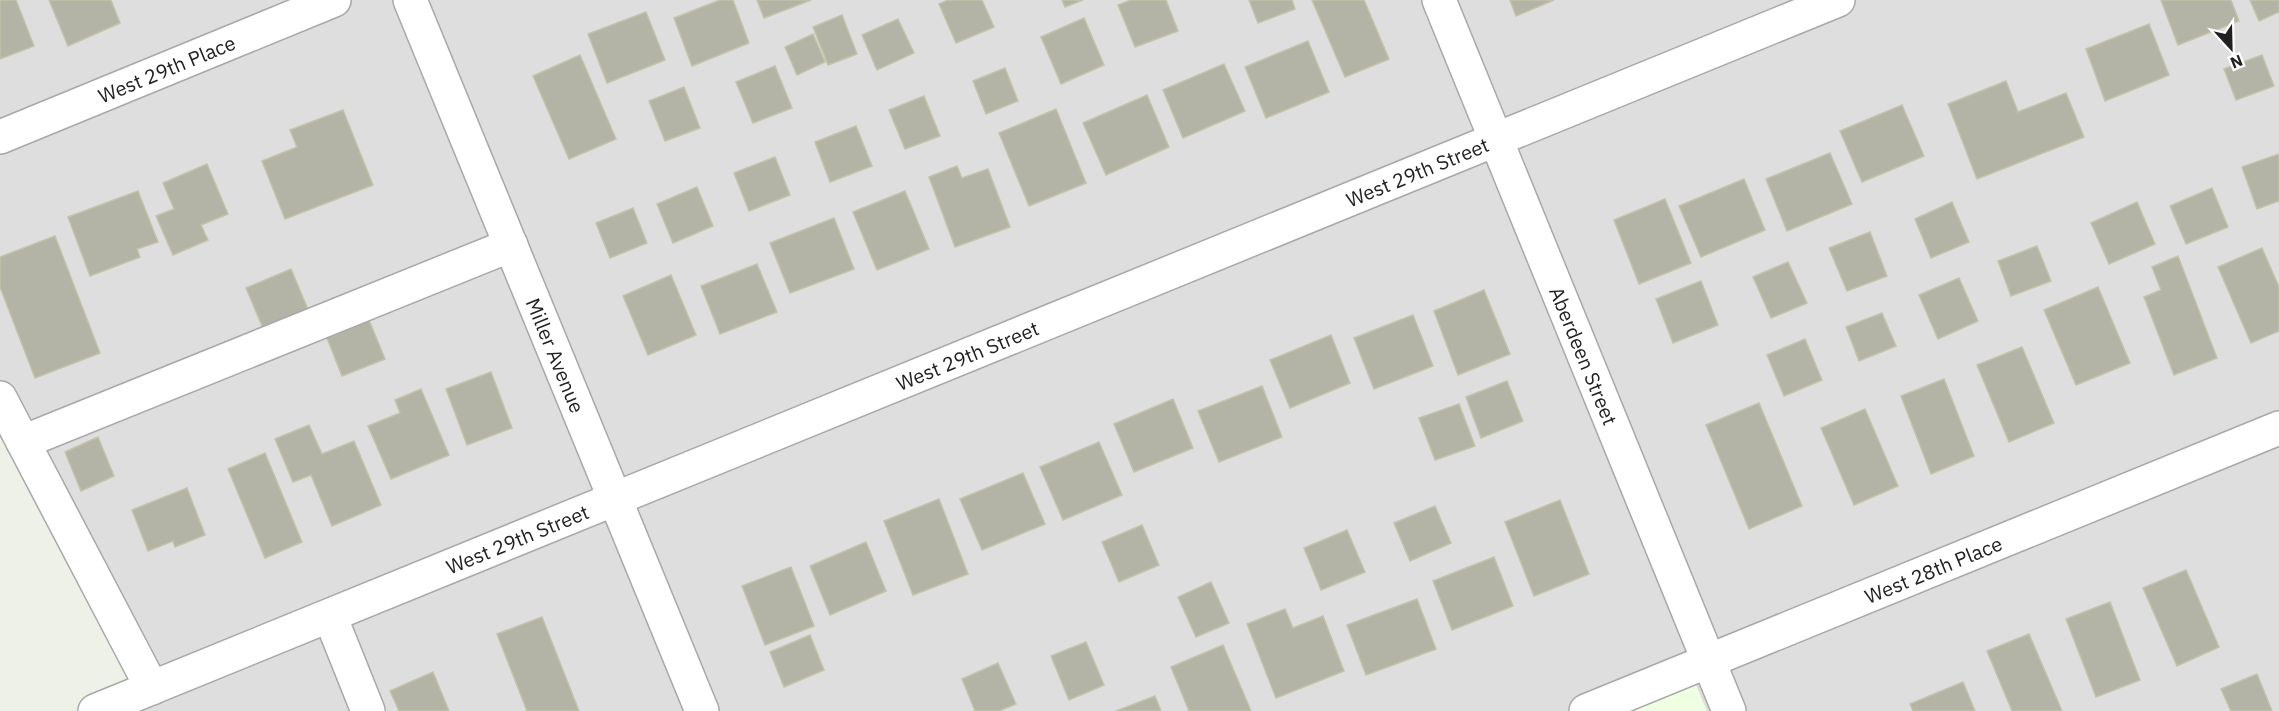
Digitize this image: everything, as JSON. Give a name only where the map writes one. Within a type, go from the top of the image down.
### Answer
[{"type":"street","name":"West 29th Place","points":[[0,138],[334,0]]},
{"type":"street","name":"Miller Avenue","points":[[410,0],[702,711]]},
{"type":"street","name":"Aberdeen Street","points":[[1439,0],[1729,711]]},
{"type":"street","name":"West 29th Street","points":[[109,708],[152,688],[1838,0]]},
{"type":"street","points":[[23,442],[511,245]]},
{"type":"street","points":[[0,398],[152,688]]},
{"type":"street","name":"West 28th Place","points":[[1586,711],[2279,428]]},
{"type":"street","points":[[330,616],[368,711]]},
{"type":"shaded area","points":[[0,0],[2279,0],[2279,711],[105,711],[94,692],[136,675],[0,433]]},
{"type":"shaded area","points":[[1696,685],[1707,711],[1631,711]]},
{"type":"building","points":[[0,0],[16,0],[34,46],[0,59]]},
{"type":"building","points":[[49,0],[111,0],[120,23],[68,46]]},
{"type":"building","points":[[720,0],[733,0],[749,43],[692,66],[674,18]]},
{"type":"building","points":[[757,0],[811,0],[764,18]]},
{"type":"building","points":[[948,0],[982,0],[994,27],[956,43],[939,4]]},
{"type":"building","points":[[1062,0],[1083,0],[1065,7]]},
{"type":"building","points":[[1131,0],[1166,0],[1178,31],[1135,47],[1118,5]]},
{"type":"building","points":[[1249,0],[1292,0],[1295,9],[1258,23]]},
{"type":"building","points":[[1312,0],[1364,0],[1389,59],[1345,77]]},
{"type":"building","points":[[1510,0],[1554,0],[1516,16]]},
{"type":"building","points":[[2161,0],[2231,0],[2239,21],[2178,45]]},
{"type":"building","points":[[2250,0],[2279,0],[2279,12],[2259,21]]},
{"type":"building","points":[[646,12],[665,60],[607,83],[588,34]]},
{"type":"building","points":[[842,15],[857,54],[828,65],[813,27]]},
{"type":"building","points":[[1084,18],[1104,65],[1061,84],[1041,37]]},
{"type":"building","points":[[898,19],[914,53],[877,70],[862,35]]},
{"type":"building","points":[[2149,24],[2169,75],[2105,101],[2086,49]]},
{"type":"building","points":[[813,34],[825,62],[797,75],[785,47]]},
{"type":"building","points":[[1308,41],[1329,92],[1266,118],[1245,67]]},
{"type":"building","points":[[580,55],[616,139],[569,159],[533,76]]},
{"type":"building","points":[[2262,55],[2274,86],[2236,100],[2224,69]]},
{"type":"building","points":[[1224,64],[1245,111],[1183,138],[1163,90]]},
{"type":"building","points":[[775,66],[792,108],[753,123],[736,82]]},
{"type":"building","points":[[1005,68],[1018,101],[986,114],[973,81]]},
{"type":"building","points":[[2006,81],[2018,112],[2066,93],[2084,137],[1977,179],[1948,104]]},
{"type":"building","points":[[684,87],[700,128],[665,141],[649,101]]},
{"type":"building","points":[[1147,95],[1169,147],[1106,175],[1083,123]]},
{"type":"building","points":[[924,96],[940,136],[905,149],[889,110]]},
{"type":"building","points":[[1902,105],[1924,156],[1862,182],[1840,131]]},
{"type":"building","points":[[1056,109],[1086,183],[1029,206],[999,133]]},
{"type":"building","points":[[343,110],[373,185],[285,219],[262,161],[297,147],[290,130]]},
{"type":"building","points":[[856,126],[872,166],[830,182],[815,142]]},
{"type":"building","points":[[1830,153],[1852,204],[1787,231],[1766,179]]},
{"type":"building","points":[[2279,154],[2279,201],[2257,209],[2242,167]]},
{"type":"building","points":[[775,157],[790,195],[749,211],[734,173]]},
{"type":"building","points":[[207,164],[228,214],[201,225],[208,240],[173,255],[156,216],[174,209],[163,183]]},
{"type":"building","points":[[957,166],[962,178],[988,169],[1010,227],[955,247],[929,177]]},
{"type":"building","points":[[1744,179],[1765,230],[1701,257],[1679,206]]},
{"type":"building","points":[[697,187],[713,226],[673,243],[657,204]]},
{"type":"building","points":[[2212,188],[2228,227],[2186,244],[2170,206]]},
{"type":"building","points":[[138,191],[158,242],[137,249],[140,257],[90,276],[68,217]]},
{"type":"building","points":[[905,191],[929,249],[877,270],[853,212]]},
{"type":"building","points":[[1665,199],[1691,263],[1639,284],[1614,220]]},
{"type":"building","points":[[1952,202],[1969,242],[1931,258],[1915,219]]},
{"type":"building","points":[[2137,202],[2155,244],[2109,264],[2091,223]]},
{"type":"building","points":[[633,208],[647,243],[610,258],[596,223]]},
{"type":"building","points":[[834,218],[854,269],[790,293],[770,243]]},
{"type":"building","points":[[1870,232],[1887,276],[1847,291],[1829,248]]},
{"type":"building","points":[[55,236],[100,353],[35,378],[0,287],[0,257]]},
{"type":"building","points":[[2037,246],[2051,281],[2011,296],[1998,261]]},
{"type":"building","points":[[2262,248],[2279,287],[2279,331],[2251,343],[2218,267]]},
{"type":"building","points":[[2178,256],[2217,358],[2174,375],[2144,297],[2161,290],[2152,267]]},
{"type":"building","points":[[1788,262],[1807,303],[1771,318],[1753,277]]},
{"type":"building","points":[[757,264],[777,312],[720,334],[701,286]]},
{"type":"building","points":[[291,269],[310,314],[265,333],[246,288]]},
{"type":"building","points":[[671,275],[696,335],[648,355],[623,296]]},
{"type":"building","points":[[1959,278],[1978,321],[1938,339],[1919,295]]},
{"type":"building","points":[[1701,281],[1718,325],[1673,343],[1656,299]]},
{"type":"building","points":[[2098,287],[2130,363],[2076,385],[2044,310]]},
{"type":"building","points":[[1484,290],[1510,354],[1458,375],[1434,311]]},
{"type":"building","points":[[1882,313],[1896,346],[1859,361],[1846,327]]},
{"type":"building","points":[[1413,315],[1433,366],[1374,389],[1354,338]]},
{"type":"building","points":[[369,320],[385,359],[342,376],[327,338]]},
{"type":"building","points":[[1331,335],[1350,383],[1290,408],[1270,360]]},
{"type":"building","points":[[1805,339],[1822,380],[1784,396],[1767,355]]},
{"type":"building","points":[[2022,347],[2054,423],[2009,442],[1977,365]]},
{"type":"building","points":[[491,372],[512,428],[467,445],[446,389]]},
{"type":"building","points":[[1944,379],[1974,456],[1931,474],[1901,396]]},
{"type":"building","points":[[1507,381],[1523,421],[1481,438],[1466,397]]},
{"type":"building","points":[[1262,386],[1282,437],[1219,462],[1198,411]]},
{"type":"building","points":[[421,389],[449,455],[391,479],[368,426],[400,413],[395,400]]},
{"type":"building","points":[[1173,399],[1193,448],[1134,472],[1114,424]]},
{"type":"building","points":[[1759,403],[1802,506],[1749,529],[1706,425]]},
{"type":"building","points":[[1459,404],[1475,446],[1435,460],[1419,418]]},
{"type":"building","points":[[1865,409],[1898,486],[1854,505],[1821,428]]},
{"type":"building","points":[[309,425],[322,454],[354,441],[381,505],[332,526],[311,475],[293,482],[275,439]]},
{"type":"building","points":[[98,437],[114,476],[81,491],[65,452]]},
{"type":"building","points":[[1099,442],[1122,495],[1063,520],[1040,467]]},
{"type":"building","points":[[265,453],[302,542],[265,558],[228,469]]},
{"type":"building","points":[[1023,473],[1045,524],[982,550],[960,499]]},
{"type":"building","points":[[187,488],[205,535],[175,547],[173,541],[148,551],[132,510]]},
{"type":"building","points":[[939,499],[968,574],[913,595],[884,521]]},
{"type":"building","points":[[1560,500],[1589,574],[1534,596],[1505,522]]},
{"type":"building","points":[[1435,506],[1451,543],[1410,561],[1394,523]]},
{"type":"building","points":[[1142,525],[1159,565],[1119,582],[1102,542]]},
{"type":"building","points":[[1347,530],[1365,572],[1321,590],[1304,548]]},
{"type":"building","points":[[866,542],[886,591],[830,615],[810,566]]},
{"type":"building","points":[[1494,557],[1513,606],[1452,630],[1433,581]]},
{"type":"building","points":[[791,567],[814,626],[765,645],[742,586]]},
{"type":"building","points":[[2186,570],[2219,647],[2177,666],[2143,588]]},
{"type":"building","points":[[1211,582],[1229,623],[1196,637],[1178,597]]},
{"type":"building","points":[[1417,599],[1436,649],[1366,675],[1347,625]]},
{"type":"building","points":[[2110,602],[2140,680],[2096,697],[2066,619]]},
{"type":"building","points":[[1285,609],[1293,628],[1323,616],[1344,671],[1276,698],[1247,624]]},
{"type":"building","points":[[542,617],[579,711],[527,711],[497,634]]},
{"type":"building","points":[[2029,634],[2062,711],[2012,711],[1987,651]]},
{"type":"building","points":[[810,635],[824,670],[784,687],[770,652]]},
{"type":"building","points":[[1086,642],[1104,685],[1069,700],[1051,656]]},
{"type":"building","points":[[1223,645],[1251,711],[1189,711],[1171,667]]},
{"type":"building","points":[[998,663],[1016,704],[999,711],[975,711],[962,679]]},
{"type":"building","points":[[433,672],[449,711],[399,711],[390,691]]},
{"type":"building","points":[[2257,674],[2272,711],[2231,711],[2221,689]]},
{"type":"building","points":[[1963,682],[1975,711],[1913,711],[1910,704]]},
{"type":"building","points":[[1155,696],[1161,711],[1116,711]]}]
